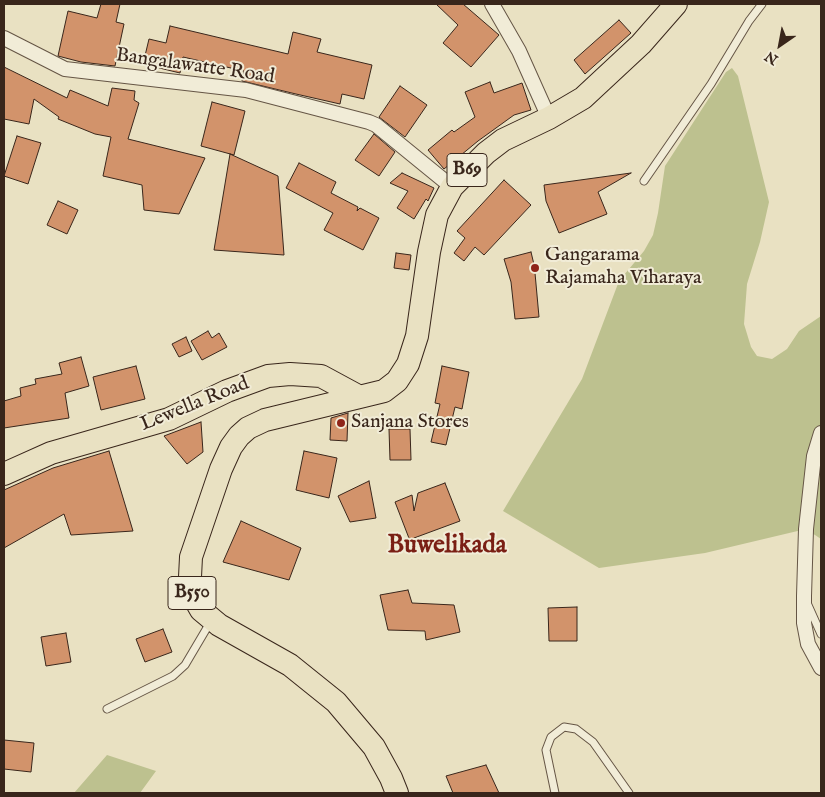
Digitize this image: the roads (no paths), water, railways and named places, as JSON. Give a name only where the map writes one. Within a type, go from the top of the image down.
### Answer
[{"type":"main road","name":"B69","points":[[358,396],[384,391],[391,387],[408,364],[417,336],[433,231],[437,215],[452,187],[462,175],[503,140],[583,98],[641,44],[676,4]]},
{"type":"main road","name":"Lewella Road","points":[[4,474],[51,453],[169,420],[226,391],[268,376],[290,374],[321,376],[358,396]]},
{"type":"main road","name":"B550","points":[[358,396],[265,420],[248,428],[231,447],[221,469],[191,557],[190,577],[193,596],[201,610],[212,619],[290,665],[336,702],[374,747],[397,786]]},
{"type":"street","points":[[492,4],[519,51],[548,118]]},
{"type":"street","name":"Bangalawatte Road","points":[[4,38],[65,69],[246,90],[369,122],[452,187]]},
{"type":"street","points":[[821,433],[814,456],[806,528],[804,596],[808,644],[821,668]]},
{"type":"lane","points":[[644,181],[711,84],[749,21],[762,4]]},
{"type":"lane","points":[[804,596],[821,634]]},
{"type":"lane","points":[[107,709],[173,676],[185,665],[212,619]]},
{"type":"lane","points":[[555,793],[546,750],[551,737],[564,727],[576,728],[593,742],[629,793]]},
{"type":"place","name":"Gangarama Rajamaha Viharaya","points":[[535,268]]},
{"type":"place","name":"Sanjana Stores","points":[[341,423]]},
{"type":"district","name":"Buwelikada","points":[[447,547]]}]
